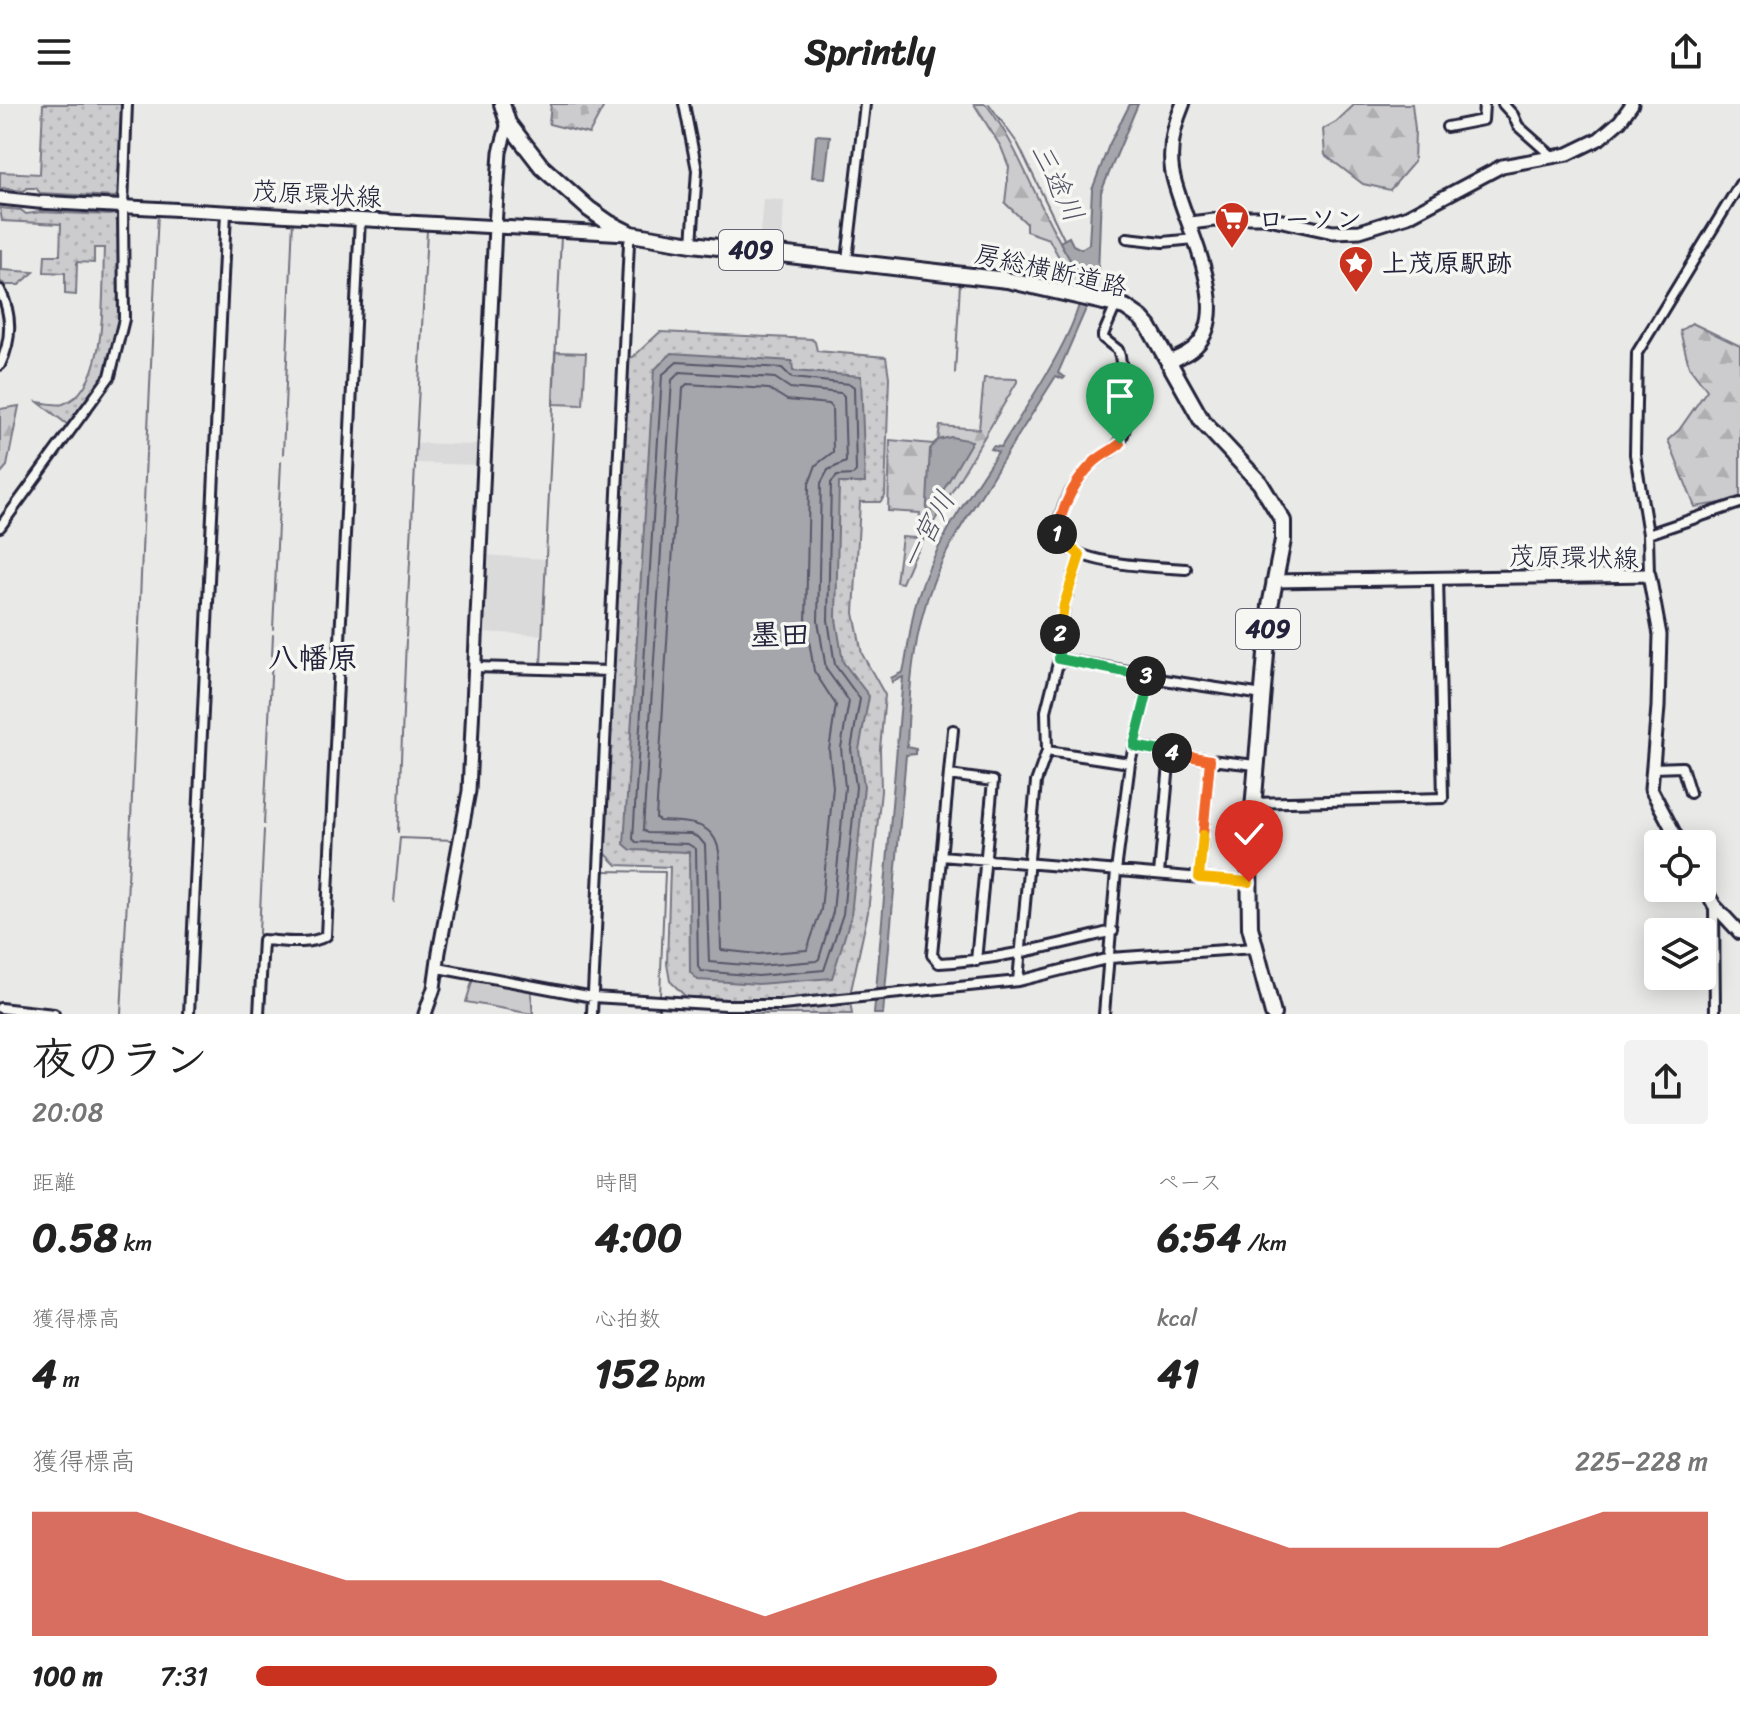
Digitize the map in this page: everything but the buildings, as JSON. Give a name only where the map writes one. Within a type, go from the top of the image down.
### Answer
[{"type":"highway","name":"房総横断道路","points":[[502,104],[508,123],[551,176],[589,209],[631,234],[692,244],[1007,280],[1125,307],[1141,318],[1202,421],[1260,483],[1283,521],[1283,540],[1273,581],[1252,803],[1249,882],[1250,927],[1273,1014]]},
{"type":"main road","points":[[1169,362],[1194,349],[1206,329],[1209,302],[1196,239],[1172,171],[1172,142],[1183,104]]},
{"type":"street","points":[[0,527],[110,376],[124,319],[123,206],[127,104]]},
{"type":"street","points":[[684,104],[697,170],[692,244]]},
{"type":"street","points":[[847,260],[865,104]]},
{"type":"street","points":[[1447,127],[1483,120],[1484,104]]},
{"type":"street","points":[[1503,104],[1518,126],[1553,157]]},
{"type":"street","points":[[1190,223],[1264,217],[1333,232],[1360,231],[1434,204],[1488,171],[1568,154],[1599,139],[1620,121],[1632,104]]},
{"type":"street","points":[[425,1014],[438,968],[469,791],[495,226],[500,152],[508,123]]},
{"type":"street","points":[[1649,575],[1648,534],[1635,454],[1637,353],[1736,199],[1740,184]]},
{"type":"street","name":"茂原環状線","points":[[0,198],[631,234]]},
{"type":"street","points":[[189,1014],[226,212]]},
{"type":"street","points":[[259,1014],[263,940],[303,942],[326,936],[360,218]]},
{"type":"street","points":[[592,1014],[631,234]]},
{"type":"street","points":[[1127,238],[1163,242],[1196,239]]},
{"type":"street","points":[[0,290],[8,310],[10,329],[0,365]]},
{"type":"street","points":[[1116,305],[1103,338],[1118,350],[1120,356],[1128,412],[1120,444],[1094,461],[1071,491],[1057,534],[1060,540],[1080,555],[1135,567],[1186,569]]},
{"type":"street","points":[[1648,534],[1740,503]]},
{"type":"street","points":[[1018,981],[1036,782],[1047,751],[1046,711],[1059,659],[1064,605],[1080,555]]},
{"type":"street","name":"茂原環状線","points":[[1273,581],[1649,575],[1660,635],[1653,793],[1673,830]]},
{"type":"street","points":[[1252,803],[1443,798],[1438,577]]},
{"type":"street","points":[[1059,659],[1139,673],[1151,678],[1263,695]]},
{"type":"street","points":[[474,667],[609,671]]},
{"type":"street","points":[[1104,1014],[1116,871],[1130,763],[1151,678]]},
{"type":"street","points":[[953,730],[932,955],[939,963],[976,961],[1020,954],[1113,931]]},
{"type":"street","points":[[1134,746],[1256,765]]},
{"type":"street","points":[[1047,751],[1130,763]]},
{"type":"street","points":[[1159,874],[1170,753]]},
{"type":"street","points":[[1199,878],[1210,760]]},
{"type":"street","points":[[1653,768],[1682,767],[1690,793]]},
{"type":"street","points":[[949,775],[993,781],[976,961]]},
{"type":"street","points":[[941,856],[1249,882]]},
{"type":"street","points":[[1712,902],[1740,933]]},
{"type":"street","points":[[1714,905],[1715,1014]]},
{"type":"street","points":[[438,968],[593,997],[782,1005],[1018,981],[1110,958],[1254,948]]},
{"type":"street","points":[[0,1008],[54,1014]]},
{"type":"shaded area","points":[[763,199],[784,200],[782,247],[759,244]]},
{"type":"shaded area","points":[[416,443],[479,445],[479,465],[415,463]]},
{"type":"shaded area","points":[[482,555],[546,559],[542,635],[478,632]]},
{"type":"green space","points":[[43,104],[125,104],[122,191],[115,197],[40,193],[36,188],[23,191],[0,188],[0,172],[40,174]]},
{"type":"green space","points":[[551,104],[605,104],[589,134],[549,124]]},
{"type":"green space","points":[[974,104],[986,104],[1005,133],[1073,266],[1081,290],[1065,286],[1066,270],[1049,239],[1026,231],[1026,223],[1005,203],[1009,167],[1001,147]]},
{"type":"green space","points":[[1355,104],[1412,104],[1414,162],[1390,190],[1363,184],[1325,155],[1323,129],[1336,122]]},
{"type":"green space","points":[[0,208],[21,210],[26,214],[121,213],[122,320],[107,377],[72,428],[38,402],[63,404],[78,394],[89,378],[96,358],[103,310],[104,248],[94,248],[94,263],[77,262],[76,295],[65,294],[65,273],[44,272],[45,255],[60,255],[61,224],[2,221]]},
{"type":"green space","points":[[0,250],[2,270],[34,272],[19,285],[5,285],[0,281]]},
{"type":"green space","points":[[1692,323],[1740,346],[1740,500],[1695,507],[1668,440],[1679,430],[1707,390],[1689,366],[1680,331]]},
{"type":"green space","points":[[660,332],[812,339],[817,351],[886,357],[889,377],[885,496],[880,502],[860,502],[854,613],[862,654],[885,695],[880,749],[881,791],[868,912],[850,995],[751,1001],[686,997],[670,981],[667,964],[670,867],[617,865],[602,850],[626,358],[633,357]]},
{"type":"green space","points":[[555,352],[586,353],[583,405],[553,404]]},
{"type":"green space","points":[[984,378],[1017,379],[1017,382],[913,557],[902,583],[896,582],[902,537],[917,538],[920,513],[888,511],[890,440],[933,444],[938,440],[940,426],[979,429]]},
{"type":"green space","points":[[19,406],[7,466],[0,474],[0,409]]},
{"type":"green space","points":[[473,979],[531,989],[533,1014],[466,1002]]},
{"type":"green space","points":[[850,1002],[852,1014],[728,1014],[731,1009],[771,1010]]},
{"type":"water","name":"一宮川","points":[[1130,104],[1138,104],[1101,192],[1098,274],[1058,373],[1065,377],[1056,376],[964,522],[939,568],[921,620],[911,683],[907,747],[916,749],[916,754],[906,755],[883,1014],[874,1014],[903,677],[892,682],[891,678],[903,672],[917,599],[932,560],[998,452],[991,449],[993,446],[1001,447],[1050,368],[1073,323],[1081,287],[1060,242],[1069,237],[1073,245],[1081,249],[1089,244],[1092,190],[1109,145]]},
{"type":"water","points":[[816,135],[830,136],[825,178],[812,177]]},
{"type":"water","points":[[672,353],[792,361],[793,371],[861,376],[865,483],[839,483],[836,619],[843,662],[869,696],[859,750],[864,786],[851,916],[832,978],[758,984],[698,980],[690,972],[689,852],[631,850],[624,844],[654,370]]},
{"type":"water","points":[[951,437],[972,441],[926,520],[930,449],[938,440]]},
{"type":"waterway","name":"三途川","points":[[989,104],[1018,144],[1064,239]]},
{"type":"waterway","points":[[147,451],[158,212]]},
{"type":"waterway","points":[[283,454],[293,219]]},
{"type":"waterway","points":[[415,463],[427,230]]},
{"type":"waterway","points":[[549,491],[561,236]]},
{"type":"waterway","points":[[955,373],[960,283]]},
{"type":"waterway","points":[[139,625],[146,453]]},
{"type":"waterway","points":[[273,629],[281,462]]},
{"type":"waterway","points":[[406,637],[415,466]]},
{"type":"waterway","points":[[541,664],[549,493]]},
{"type":"waterway","points":[[131,820],[139,628]]},
{"type":"waterway","points":[[264,824],[273,635]]},
{"type":"waterway","points":[[398,832],[406,640]]},
{"type":"waterway","points":[[121,1014],[131,823]]},
{"type":"waterway","points":[[255,1014],[264,830]]},
{"type":"waterway","points":[[394,902],[400,838],[454,840]]},
{"type":"waterway","points":[[603,871],[665,872],[660,995]]},
{"type":"waterway","points":[[531,990],[533,1014]]},
{"type":"waterway","points":[[659,1008],[659,1014]]},
{"type":"place","name":"ローソン","points":[[1232,250]]},
{"type":"place","name":"上茂原駅跡","points":[[1356,294]]},
{"type":"district","name":"墨田","points":[[780,635]]},
{"type":"district","name":"八幡原","points":[[313,658]]},
{"type":"route","points":[[1120,444],[1094,461],[1071,491],[1061,514],[1057,534],[1060,540],[1080,555],[1064,605],[1058,643],[1059,659],[1139,673],[1151,678],[1134,746],[1210,760],[1199,878],[1249,882]]}]
